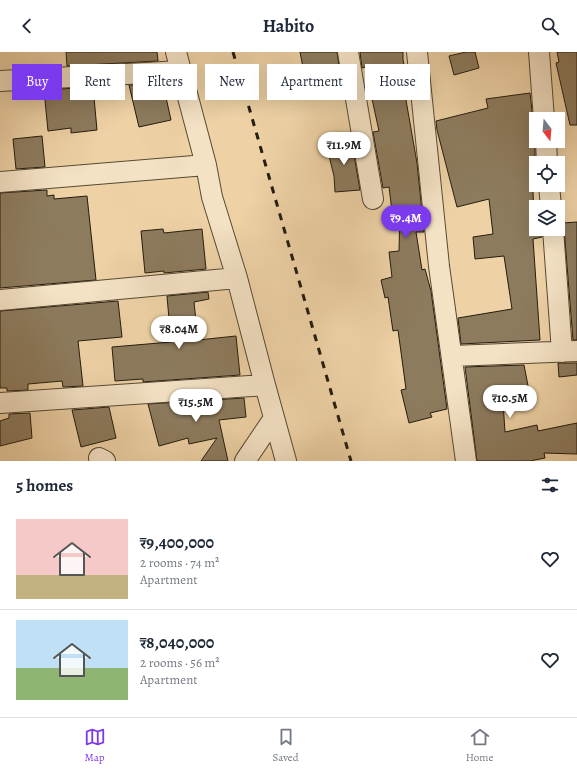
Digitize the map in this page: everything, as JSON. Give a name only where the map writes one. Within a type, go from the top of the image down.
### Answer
[{"type":"street","points":[[176,52],[179,64]]},
{"type":"street","points":[[348,52],[373,198]]},
{"type":"street","points":[[417,52],[439,266],[466,461]]},
{"type":"street","points":[[538,52],[543,112]]},
{"type":"street","points":[[0,80],[133,73]]},
{"type":"street","points":[[189,100],[206,165],[212,197],[237,278],[286,461]]},
{"type":"street","points":[[0,182],[206,165]]},
{"type":"street","points":[[452,356],[570,351],[553,236]]},
{"type":"street","points":[[0,300],[237,278]]},
{"type":"street","points":[[0,402],[265,384]]},
{"type":"street","points":[[245,461],[274,418]]},
{"type":"building","points":[[66,52],[157,52],[158,61],[70,64],[70,66],[67,66]]},
{"type":"building","points":[[300,52],[337,52],[339,64],[302,64]]},
{"type":"building","points":[[360,52],[403,52],[404,64],[365,64],[365,67],[362,68]]},
{"type":"building","points":[[466,52],[475,52],[479,68],[454,75],[449,56]]},
{"type":"building","points":[[557,52],[577,52],[577,125],[570,125],[556,63],[559,62]]},
{"type":"building","points":[[129,85],[133,85],[133,100],[167,100],[171,120],[139,127]]},
{"type":"building","points":[[70,88],[70,100],[94,100],[97,130],[71,133],[71,128],[48,131],[45,100],[62,100],[62,89]]},
{"type":"building","points":[[530,93],[532,112],[529,112],[529,148],[535,148],[535,156],[529,156],[529,192],[533,192],[533,200],[529,200],[529,236],[542,236],[533,239],[540,340],[461,344],[458,318],[512,309],[504,256],[475,259],[473,237],[493,234],[489,199],[457,207],[436,121],[488,108],[486,99]]},
{"type":"building","points":[[372,100],[406,100],[417,163],[424,232],[416,232],[422,270],[425,269],[431,291],[447,409],[430,413],[432,417],[409,423],[401,390],[406,389],[398,330],[393,331],[388,297],[385,298],[381,280],[392,277],[389,252],[399,251],[400,210],[392,211],[389,187],[383,188],[373,132],[379,131]]},
{"type":"building","points":[[42,136],[45,167],[16,169],[13,139]]},
{"type":"building","points":[[351,138],[360,190],[335,192],[334,176],[326,144]]},
{"type":"building","points":[[47,190],[47,196],[54,195],[54,199],[87,196],[96,280],[0,288],[0,193]]},
{"type":"building","points":[[577,222],[577,340],[573,340],[565,236],[565,223]]},
{"type":"building","points":[[163,229],[164,233],[202,229],[206,269],[164,273],[164,271],[145,273],[141,231]]},
{"type":"building","points":[[208,292],[209,299],[194,302],[198,340],[236,336],[240,375],[143,382],[143,379],[115,381],[112,347],[171,342],[167,296]]},
{"type":"building","points":[[118,301],[122,337],[78,341],[83,386],[63,387],[62,381],[28,384],[28,390],[7,391],[7,388],[0,388],[0,311]]},
{"type":"building","points":[[558,363],[577,363],[577,375],[559,377]]},
{"type":"building","points":[[524,365],[530,396],[503,402],[505,432],[537,425],[538,431],[577,423],[577,454],[544,453],[545,458],[530,461],[477,461],[465,367]]},
{"type":"building","points":[[244,398],[246,417],[219,420],[228,461],[201,461],[217,438],[189,444],[188,438],[159,446],[148,404]]},
{"type":"building","points":[[109,407],[116,438],[81,447],[72,410]]},
{"type":"building","points":[[30,413],[32,438],[0,446],[0,421],[9,418],[9,414]]},
{"type":"railway","points":[[233,52],[351,461]]}]
